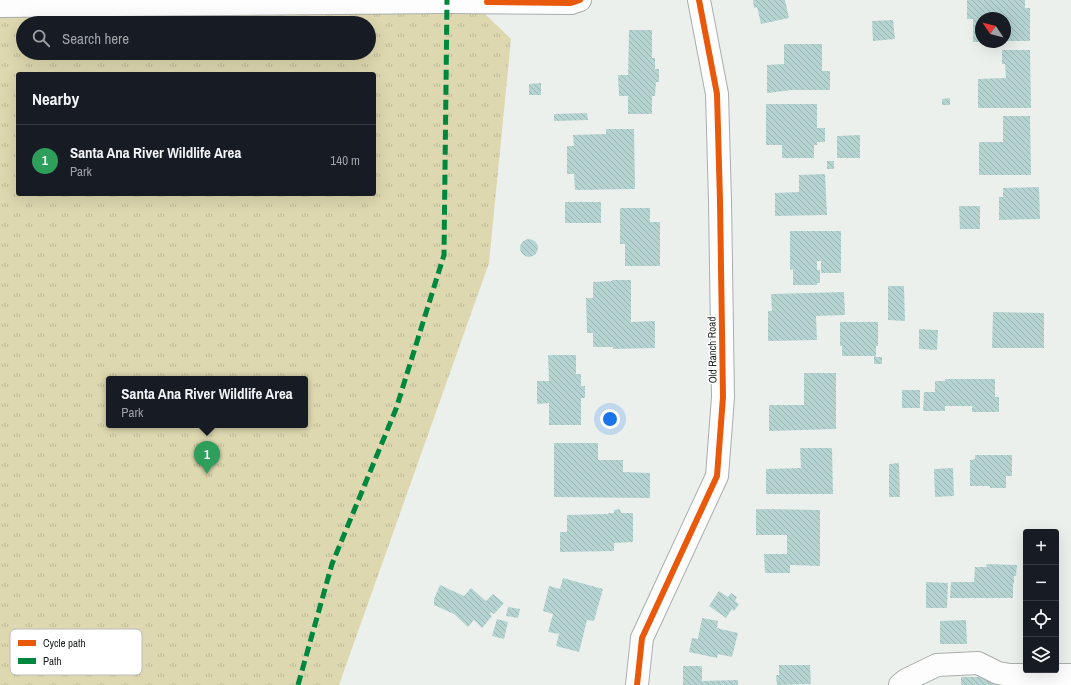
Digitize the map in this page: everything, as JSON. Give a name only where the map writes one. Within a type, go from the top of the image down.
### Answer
[{"type":"street","points":[[0,6],[487,2],[571,3],[580,0]]},
{"type":"street","name":"Old Ranch Road","points":[[637,685],[642,638],[717,476],[723,397],[717,94],[699,0]]},
{"type":"street","points":[[900,685],[906,680],[938,665],[978,663],[998,673],[1010,675],[1071,675]]},
{"type":"green space","points":[[0,0],[482,11],[511,39],[489,263],[339,685],[0,685]]},
{"type":"building","points":[[753,0],[785,0],[789,18],[761,24],[757,7],[754,8]]},
{"type":"building","points":[[967,0],[1025,0],[1025,8],[1030,8],[1030,41],[1011,41],[1011,12],[975,12],[975,42],[973,42],[973,19],[967,19]]},
{"type":"building","points":[[893,20],[895,39],[873,41],[872,21]]},
{"type":"building","points":[[629,30],[652,30],[652,58],[655,58],[655,69],[659,69],[659,82],[656,82],[655,96],[652,96],[652,114],[628,114],[628,96],[619,96],[618,75],[628,75]]},
{"type":"building","points":[[784,44],[822,44],[822,71],[830,71],[830,90],[792,90],[767,93],[767,65],[784,64]]},
{"type":"building","points":[[1002,50],[1030,50],[1031,108],[978,108],[978,79],[1006,78],[1005,64],[1002,64]]},
{"type":"building","points":[[541,83],[541,95],[529,95],[529,84]]},
{"type":"building","points":[[950,98],[950,105],[942,105],[942,99]]},
{"type":"building","points":[[766,104],[817,104],[817,128],[825,128],[825,142],[817,142],[817,145],[814,145],[814,158],[782,158],[782,145],[766,145]]},
{"type":"building","points":[[587,113],[588,120],[554,121],[554,114]]},
{"type":"building","points":[[1003,116],[1030,116],[1031,175],[979,175],[979,142],[1003,142]]},
{"type":"building","points":[[606,129],[634,129],[635,189],[575,190],[574,174],[567,174],[567,146],[574,146],[573,135],[606,134]]},
{"type":"building","points":[[860,135],[860,158],[837,158],[837,136]]},
{"type":"building","points":[[827,161],[834,161],[834,169],[827,169]]},
{"type":"building","points":[[825,174],[827,215],[775,216],[775,193],[799,192],[799,175]]},
{"type":"building","points":[[1039,187],[1040,219],[999,220],[999,197],[1003,197],[1003,188]]},
{"type":"building","points":[[565,202],[601,202],[601,223],[565,223]]},
{"type":"building","points":[[959,206],[980,206],[980,229],[960,229]]},
{"type":"building","points":[[620,208],[650,208],[650,222],[660,222],[660,266],[625,266],[625,244],[620,244]]},
{"type":"building","points":[[790,231],[841,231],[841,273],[821,273],[821,261],[817,261],[817,270],[820,270],[820,283],[817,283],[817,285],[793,285],[793,269],[790,270]]},
{"type":"building","points":[[525,239],[533,239],[538,244],[536,255],[533,257],[525,257],[520,252],[520,244]]},
{"type":"building","points":[[631,280],[631,322],[655,321],[655,348],[613,349],[613,347],[593,347],[593,333],[587,333],[586,298],[593,298],[593,282]]},
{"type":"building","points":[[888,286],[904,286],[905,321],[888,320]]},
{"type":"building","points":[[844,292],[845,315],[816,316],[817,340],[768,341],[768,311],[772,311],[771,294]]},
{"type":"building","points":[[993,312],[1044,313],[1044,348],[992,348]]},
{"type":"building","points":[[840,322],[878,322],[878,346],[876,346],[876,357],[882,357],[882,364],[874,364],[874,356],[842,356],[842,346],[840,346]]},
{"type":"building","points":[[919,329],[938,330],[937,350],[919,349]]},
{"type":"building","points":[[548,355],[576,355],[576,374],[581,374],[581,386],[585,386],[585,398],[581,398],[581,425],[549,425],[549,403],[537,404],[537,381],[549,381]]},
{"type":"building","points":[[804,373],[836,373],[836,429],[769,431],[769,405],[804,405]]},
{"type":"building","points":[[945,379],[995,379],[995,397],[999,397],[999,412],[972,412],[972,406],[945,406],[945,411],[923,411],[924,392],[935,392],[935,381],[945,381]]},
{"type":"building","points":[[902,390],[920,390],[920,408],[902,408]]},
{"type":"building","points":[[554,443],[598,443],[598,460],[623,460],[623,472],[650,473],[650,498],[554,497]]},
{"type":"building","points":[[800,448],[832,448],[833,494],[766,494],[766,469],[801,468]]},
{"type":"building","points":[[975,455],[1012,455],[1012,476],[1006,476],[1006,488],[970,486],[970,460],[975,459]]},
{"type":"building","points":[[899,463],[900,497],[889,497],[889,464]]},
{"type":"building","points":[[953,468],[954,496],[935,497],[934,469]]},
{"type":"building","points":[[620,509],[621,513],[633,513],[633,542],[614,543],[614,551],[560,552],[560,532],[567,532],[567,515],[608,514],[614,513],[614,510]]},
{"type":"building","points":[[756,509],[820,510],[820,566],[790,565],[790,573],[765,573],[764,554],[787,554],[787,535],[756,535]]},
{"type":"building","points":[[986,564],[1017,565],[1016,576],[1014,576],[1013,584],[1013,598],[950,598],[951,582],[974,582],[975,567],[987,567]]},
{"type":"building","points":[[563,578],[603,589],[594,621],[587,620],[579,652],[556,646],[559,634],[548,632],[553,614],[543,611],[549,586],[560,589]]},
{"type":"building","points":[[926,582],[948,583],[947,608],[926,608]]},
{"type":"building","points":[[440,585],[464,596],[471,588],[486,601],[493,594],[504,603],[494,614],[491,612],[490,614],[492,616],[482,628],[474,620],[468,627],[454,614],[434,605],[434,599]]},
{"type":"building","points":[[719,591],[728,597],[731,593],[737,597],[735,601],[739,604],[734,611],[732,609],[726,618],[709,606]]},
{"type":"building","points":[[508,607],[520,609],[518,618],[506,616]]},
{"type":"building","points":[[702,618],[718,621],[717,628],[738,633],[732,657],[718,654],[717,658],[689,652],[692,638],[698,639]]},
{"type":"building","points":[[497,619],[508,622],[504,639],[492,636]]},
{"type":"building","points":[[966,620],[967,644],[940,644],[940,621]]},
{"type":"building","points":[[779,665],[810,665],[811,684],[777,685],[776,675],[779,675]]},
{"type":"building","points":[[683,666],[702,666],[702,681],[738,680],[738,685],[683,685]]},
{"type":"building","points":[[961,677],[991,677],[991,682],[1014,682],[1014,685],[961,685]]},
{"type":"marked path","points":[[298,685],[332,564],[396,409],[444,255],[447,0]]},
{"type":"cycle path","points":[[487,2],[571,3],[580,0]]},
{"type":"cycle path","points":[[637,685],[642,638],[717,476],[723,397],[717,94],[699,0]]},
{"type":"place","name":"Santa Ana River Wildlife Area","points":[[207,474]]}]
